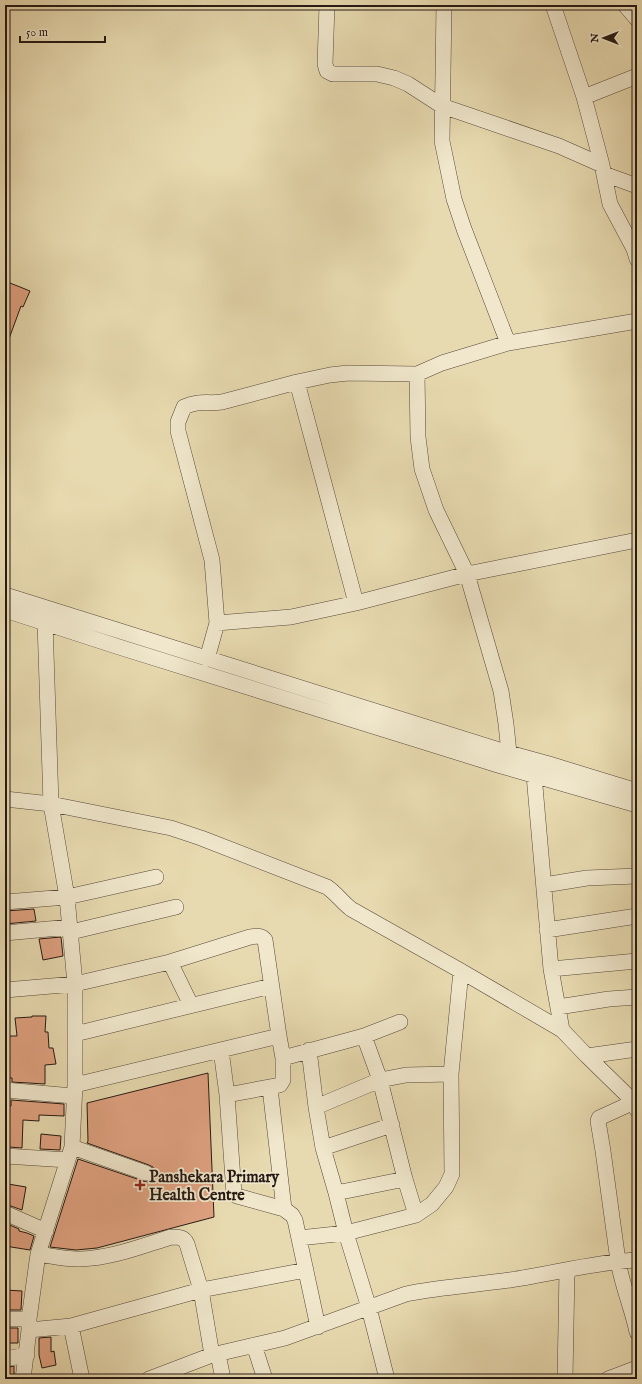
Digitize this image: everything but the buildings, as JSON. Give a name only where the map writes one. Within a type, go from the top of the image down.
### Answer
[{"type":"street","points":[[327,5],[325,64],[327,71],[333,74],[377,74],[394,78],[408,84],[442,106],[559,146],[603,170],[637,186]]},
{"type":"street","points":[[444,5],[442,141],[454,199],[508,343]]},
{"type":"street","points":[[553,5],[584,97],[603,170],[610,204],[634,249],[637,259]]},
{"type":"street","points":[[625,5],[637,19]]},
{"type":"street","points":[[584,97],[637,76]]},
{"type":"street","points":[[207,659],[217,623],[212,560],[178,431],[184,407],[192,403],[222,402],[297,382],[330,375],[348,373],[417,374],[442,364],[508,343],[637,321]]},
{"type":"street","points":[[417,374],[418,437],[422,469],[436,510],[467,574],[501,692],[506,724],[508,753]]},
{"type":"street","points":[[297,382],[356,603]]},
{"type":"street","points":[[217,623],[291,617],[356,603],[467,574],[637,540]]},
{"type":"street","points":[[5,595],[508,753],[637,791]]},
{"type":"street","points":[[5,610],[490,762],[637,805]]},
{"type":"street","points":[[24,1379],[38,1254],[70,1154],[74,1091],[75,984],[67,897],[51,804],[45,622]]},
{"type":"street","points":[[534,774],[551,969],[562,1030]]},
{"type":"street","points":[[5,798],[51,804],[171,828],[327,886],[351,910],[461,971],[562,1030],[635,1106],[598,1119],[621,1278],[631,1306],[637,1332]]},
{"type":"street","points":[[544,885],[587,878],[637,876]]},
{"type":"street","points":[[5,902],[67,897],[156,877]]},
{"type":"street","points":[[5,933],[71,930],[176,906]]},
{"type":"street","points":[[547,930],[637,916]]},
{"type":"street","points":[[5,990],[75,984],[170,962],[250,937],[263,937],[265,940],[283,1058],[282,1084],[280,1086],[228,1096]]},
{"type":"street","points":[[551,969],[637,961]]},
{"type":"street","points":[[170,962],[191,1005]]},
{"type":"street","points":[[299,1238],[346,1233],[416,1215],[432,1204],[446,1187],[452,1174],[451,1074],[461,971]]},
{"type":"street","points":[[75,1034],[271,986]]},
{"type":"street","points":[[558,1007],[609,999],[637,997]]},
{"type":"street","points":[[283,1058],[364,1036],[400,1022]]},
{"type":"street","points":[[5,1090],[74,1091],[221,1050],[279,1036]]},
{"type":"street","points":[[364,1036],[380,1080],[405,1179],[416,1215]]},
{"type":"street","points":[[587,1056],[637,1049]]},
{"type":"street","points":[[221,1050],[228,1096],[234,1194],[284,1209],[292,1214],[295,1220],[318,1327]]},
{"type":"street","points":[[309,1050],[323,1148],[346,1233],[369,1308],[387,1379]]},
{"type":"street","points":[[316,1107],[380,1080],[406,1075],[451,1074]]},
{"type":"street","points":[[270,1088],[284,1209]]},
{"type":"street","points":[[323,1148],[392,1125]]},
{"type":"street","points":[[5,1156],[70,1154],[146,1173]]},
{"type":"street","points":[[336,1192],[405,1179]]},
{"type":"street","points":[[5,1213],[46,1231]]},
{"type":"street","points":[[38,1254],[79,1259],[92,1258],[110,1255],[171,1237],[180,1237],[185,1239],[188,1244],[201,1290],[215,1354],[223,1379]]},
{"type":"street","points":[[149,1379],[215,1354],[285,1338],[406,1294],[510,1280],[618,1261],[637,1260]]},
{"type":"street","points":[[5,1319],[29,1324],[71,1326],[201,1290],[306,1270]]},
{"type":"street","points":[[565,1379],[567,1270]]},
{"type":"street","points":[[71,1326],[82,1379]]},
{"type":"street","points":[[254,1345],[264,1379]]},
{"type":"street","points":[[5,1359],[27,1355]]},
{"type":"street","points":[[608,1379],[637,1369]]},
{"type":"place","name":"Panshekara Primary Health Centre","points":[[140,1185]]}]
